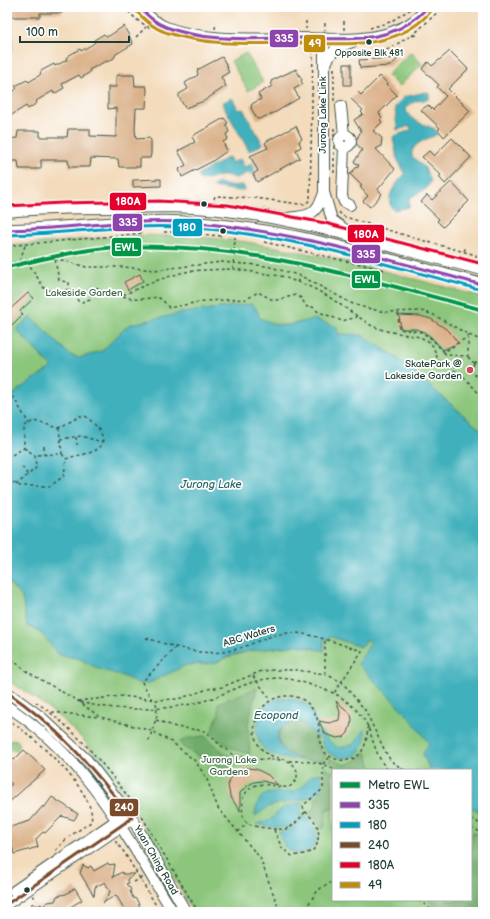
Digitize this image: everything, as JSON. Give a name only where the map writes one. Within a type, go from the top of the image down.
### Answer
[{"type":"main road","points":[[7,210],[168,206],[228,210],[354,235],[483,269]]},
{"type":"main road","points":[[7,230],[40,230],[155,222],[255,230],[381,258],[483,285]]},
{"type":"main road","points":[[7,238],[40,230]]},
{"type":"main road","points":[[457,262],[475,275],[474,280],[468,282]]},
{"type":"street","points":[[139,7],[166,26],[206,36],[262,38],[323,33],[364,33],[399,29],[414,20],[428,7]]},
{"type":"street","name":"Jurong Lake Link","points":[[279,219],[308,216],[319,206],[324,192],[329,68],[323,33]]},
{"type":"street","points":[[329,68],[330,54],[336,48],[364,33]]},
{"type":"street","points":[[338,106],[344,135],[339,141],[344,147],[342,196],[344,202],[350,205]]},
{"type":"street","name":"Jurong Lake Link","points":[[324,192],[332,220],[354,235]]},
{"type":"street","name":"Yuan Ching Road","points":[[7,692],[31,709],[81,753],[130,815],[186,912]]},
{"type":"street","name":"Yuan Ching Road","points":[[7,706],[34,726],[73,761],[119,823],[173,912]]},
{"type":"street","points":[[73,761],[81,753]]},
{"type":"street","points":[[7,904],[130,815]]},
{"type":"street","points":[[7,895],[119,823]]},
{"type":"path","points":[[364,33],[390,22],[414,7]]},
{"type":"path","points":[[340,54],[372,53],[386,50],[412,36],[444,7]]},
{"type":"path","points":[[306,21],[306,30],[312,30]]},
{"type":"path","points":[[344,21],[344,30]]},
{"type":"path","points":[[211,29],[215,28],[216,23]]},
{"type":"path","points":[[323,33],[326,23]]},
{"type":"path","points":[[136,37],[146,26]]},
{"type":"path","points":[[323,33],[332,30]]},
{"type":"path","points":[[338,30],[349,30]]},
{"type":"path","points":[[412,36],[417,35]]},
{"type":"path","points":[[210,198],[215,198],[215,196],[231,197],[299,204],[305,204],[310,200],[313,49],[309,45]]},
{"type":"path","points":[[329,68],[338,106]]},
{"type":"path","points":[[334,120],[334,173]]},
{"type":"path","points":[[336,208],[342,216],[464,251],[476,255],[476,258]]},
{"type":"path","points":[[7,246],[150,232]]},
{"type":"path","points":[[158,232],[227,237]]},
{"type":"path","points":[[233,269],[235,237],[241,238]]},
{"type":"path","points":[[261,241],[388,270]]},
{"type":"path","points":[[20,260],[26,243]]},
{"type":"path","points":[[464,251],[466,247]]},
{"type":"path","points":[[7,264],[20,260],[62,260],[93,267],[112,266],[154,270],[169,270],[201,264],[233,262],[267,266],[301,276],[354,304],[366,308],[398,313],[421,311],[432,314],[468,336],[483,341]]},
{"type":"path","points":[[27,260],[37,275],[40,283],[49,292],[62,293],[69,289]]},
{"type":"path","points":[[55,260],[59,280],[69,283],[69,289]]},
{"type":"path","points":[[201,264],[202,270]]},
{"type":"path","points":[[266,273],[267,266]]},
{"type":"path","points":[[121,295],[170,276],[202,270],[233,269],[266,273],[297,282],[328,297],[372,326],[386,331],[420,336],[433,346],[438,360],[463,376],[483,398]]},
{"type":"path","points":[[169,270],[170,276]]},
{"type":"path","points":[[297,282],[301,276]]},
{"type":"path","points":[[69,289],[73,290],[78,301],[82,302],[90,299],[91,290],[94,287],[100,289],[106,295],[121,295],[138,299],[155,296],[161,298],[169,308],[204,301],[247,299],[258,292],[271,299],[277,300],[296,296],[301,298],[307,307],[313,307],[320,313],[342,321],[357,317]]},
{"type":"path","points":[[328,297],[331,292]]},
{"type":"path","points":[[398,313],[399,329],[421,332],[432,339],[446,355],[468,356],[474,362]]},
{"type":"path","points":[[420,336],[421,332]]},
{"type":"path","points":[[444,352],[468,336]]},
{"type":"path","points":[[468,336],[468,356]]},
{"type":"path","points":[[474,362],[483,361]]},
{"type":"path","points":[[474,362],[472,371],[483,385]]},
{"type":"path","points":[[7,386],[29,424]]},
{"type":"path","points":[[24,448],[24,426],[36,421],[59,428],[80,416],[85,416],[101,431],[103,435],[102,442],[99,448],[94,451],[66,459]]},
{"type":"path","points":[[7,479],[16,485],[53,485],[64,476],[66,459],[62,454],[59,428]]},
{"type":"path","points":[[60,439],[81,436],[102,442]]},
{"type":"path","points":[[76,437],[77,445]]},
{"type":"path","points":[[44,446],[44,455]]},
{"type":"path","points":[[24,448],[35,455],[62,454]]},
{"type":"path","points":[[7,458],[24,448]]},
{"type":"path","points":[[16,485],[36,468],[35,455]]},
{"type":"path","points":[[22,467],[28,475]]},
{"type":"path","name":"ABC Waters","points":[[146,638],[201,652],[224,652],[278,634],[294,633],[362,651],[342,682]]},
{"type":"path","points":[[325,640],[325,674]]},
{"type":"path","points":[[152,700],[142,682],[177,646]]},
{"type":"path","points":[[7,655],[8,659],[78,701],[100,717]]},
{"type":"path","points":[[78,701],[122,696],[152,700],[178,699],[208,689],[222,687],[262,671],[296,670],[325,674],[342,682],[365,710],[391,761],[403,769]]},
{"type":"path","points":[[253,675],[271,700]]},
{"type":"path","points":[[78,701],[97,707],[126,709],[192,704],[219,696],[257,681],[278,678],[296,680],[334,693],[345,700],[360,714],[368,726],[375,748],[387,769]]},
{"type":"path","points":[[334,693],[342,682]]},
{"type":"path","points":[[305,812],[299,821],[289,829],[274,830],[256,828],[247,823],[243,816],[244,798],[246,793],[259,784],[289,787],[296,781],[298,774],[295,766],[287,761],[265,753],[258,744],[256,736],[256,720],[260,709],[271,700],[288,696],[307,702],[314,711],[319,726],[319,743],[330,757],[346,761],[353,759],[362,752],[366,742],[368,726]]},
{"type":"path","points":[[149,741],[156,720],[156,700]]},
{"type":"path","points":[[51,712],[100,717],[152,731],[173,743],[195,761],[206,777],[218,808],[260,858],[280,912]]},
{"type":"path","points":[[7,719],[57,760],[90,804],[92,818],[91,822],[67,838],[52,854]]},
{"type":"path","points":[[156,720],[176,727],[205,731],[232,754],[255,758],[323,764],[333,769]]},
{"type":"path","points":[[274,830],[282,848],[292,856],[307,854],[314,851],[318,845],[319,834],[316,824],[305,812],[303,807],[323,789],[323,764],[330,757]]},
{"type":"path","points":[[472,820],[483,825]]},
{"type":"path","points":[[238,832],[247,823]]},
{"type":"path","points":[[472,828],[483,833]]},
{"type":"path","points":[[109,840],[115,841],[119,844],[160,912]]},
{"type":"path","points":[[134,882],[144,876]]},
{"type":"path","points":[[300,912],[308,907],[310,899],[318,889],[332,882]]},
{"type":"path","points":[[419,901],[434,912]]},
{"type":"green space","points":[[12,23],[12,50],[7,50],[7,24]]},
{"type":"green space","points":[[411,52],[422,64],[399,87],[387,75]]},
{"type":"green space","points":[[246,53],[263,82],[248,91],[231,61]]},
{"type":"green space","name":"Lakeside Garden","points":[[137,235],[219,239],[276,247],[365,266],[483,297],[483,432],[396,357],[361,335],[338,334],[314,319],[287,325],[275,324],[260,318],[256,308],[251,304],[182,313],[128,325],[102,351],[80,358],[70,355],[31,317],[16,329],[52,368],[18,390],[7,402],[7,246]]},
{"type":"green space","name":"Jurong Lake Gardens","points":[[7,581],[22,597],[27,626],[40,632],[59,655],[78,658],[99,669],[123,676],[138,683],[147,684],[186,665],[215,663],[227,657],[250,651],[298,645],[324,651],[324,639],[329,636],[361,647],[366,639],[372,641],[410,718],[429,743],[423,754],[430,769],[332,769],[332,901],[472,901],[472,808],[483,813],[483,912],[193,912],[133,808],[106,768],[91,749],[63,720],[7,680]]},
{"type":"green space","points":[[257,688],[248,724],[250,754],[238,751],[229,746],[211,732],[219,713],[218,703]]},
{"type":"green space","points":[[292,721],[308,726],[312,730],[321,752],[326,757],[322,761],[300,759],[287,752],[282,747],[278,736],[280,731]]},
{"type":"green space","points":[[205,736],[226,755],[243,759],[225,771],[183,747],[180,742],[188,738]]},
{"type":"green space","points":[[14,739],[18,741],[20,745],[18,749],[14,751],[10,749],[8,745],[10,741]]},
{"type":"green space","points":[[366,752],[372,769],[337,769],[329,762],[330,759],[345,765],[357,760]]},
{"type":"green space","points":[[325,767],[332,772],[332,808],[326,809],[324,828],[321,829],[317,821],[307,813],[312,811],[314,808],[315,799],[322,792],[325,781]]},
{"type":"green space","points":[[472,832],[483,837],[483,912],[441,912],[429,901],[472,901]]},
{"type":"water","points":[[426,92],[429,93],[429,99],[416,101],[405,107],[409,116],[421,124],[435,129],[437,133],[436,135],[416,145],[412,152],[412,156],[425,168],[431,181],[426,189],[409,198],[409,207],[394,210],[391,206],[390,196],[398,181],[405,174],[397,158],[393,138],[394,136],[411,130],[410,126],[397,130],[395,107],[404,97]]},
{"type":"water","points":[[232,98],[239,110],[243,109],[263,144],[249,151],[222,103]]},
{"type":"water","points":[[229,157],[232,163],[240,159],[244,167],[252,164],[255,171],[250,175],[248,173],[236,178],[226,175],[200,180],[198,175]]},
{"type":"water","points":[[219,183],[229,186],[243,185],[245,189],[241,191],[212,187]]},
{"type":"water","name":"Jurong Lake","points":[[251,304],[256,308],[260,318],[274,324],[285,326],[314,319],[337,327],[338,334],[361,335],[396,357],[483,432],[483,813],[472,808],[472,769],[430,769],[423,754],[429,743],[410,718],[358,664],[371,642],[367,639],[361,647],[329,636],[329,640],[324,639],[324,651],[298,645],[250,651],[227,657],[215,663],[186,665],[147,684],[138,683],[123,676],[99,669],[78,658],[59,655],[40,632],[27,626],[22,597],[7,581],[7,402],[18,390],[52,367],[16,329],[31,317],[70,355],[80,358],[102,351],[128,325],[182,313]]},
{"type":"water","name":"Ecopond","points":[[286,698],[295,699],[307,706],[311,710],[316,723],[318,739],[303,722],[286,725],[279,732],[278,737],[282,748],[289,754],[301,760],[284,758],[268,752],[263,748],[258,736],[257,723],[262,710],[270,702]]},
{"type":"water","points":[[365,729],[362,748],[354,756],[349,758],[343,758],[330,754],[325,750],[321,740],[320,731],[330,742],[339,748],[354,744]]},
{"type":"water","points":[[321,773],[321,790],[312,796],[302,800],[281,803],[268,807],[255,816],[260,798],[271,793],[292,792],[302,787],[312,776]]},
{"type":"water","points":[[303,803],[301,815],[294,825],[282,828],[256,824],[270,820],[285,806]]},
{"type":"water","points":[[304,815],[314,828],[317,834],[317,840],[311,849],[294,853],[285,847],[279,832],[297,825]]},
{"type":"building","points":[[7,7],[62,7],[62,13],[40,13],[40,17],[7,17]]},
{"type":"building","points":[[124,26],[133,44],[116,54],[114,58],[89,70],[90,72],[81,78],[79,75],[62,84],[64,88],[54,94],[53,91],[36,101],[37,103],[28,109],[26,106],[7,118],[7,96],[17,88],[15,86],[27,80],[29,82],[40,75],[41,71],[54,64],[55,66],[67,60],[66,58],[68,56],[93,44],[95,42],[94,40],[104,34],[109,36]]},
{"type":"building","points":[[450,51],[468,69],[448,89],[470,111],[444,137],[438,130],[440,128],[421,110],[428,105],[433,110],[446,96],[437,87],[439,85],[422,69],[428,62],[432,66]]},
{"type":"building","points":[[222,57],[229,72],[221,77],[226,86],[204,101],[185,108],[179,94],[188,89],[185,83],[198,75],[197,70]]},
{"type":"building","points":[[399,58],[390,66],[360,68],[359,60]]},
{"type":"building","points":[[344,64],[351,64],[351,85],[344,85]]},
{"type":"building","points":[[296,69],[303,84],[294,89],[299,98],[276,112],[257,119],[251,108],[252,104],[261,99],[258,94],[272,86],[271,81]]},
{"type":"building","points":[[134,75],[135,86],[146,86],[147,89],[146,108],[136,108],[135,129],[136,139],[149,138],[151,140],[151,154],[150,158],[140,158],[140,167],[119,167],[118,159],[91,158],[90,167],[69,167],[68,160],[41,160],[41,169],[19,169],[18,161],[7,161],[7,139],[17,138],[18,131],[40,131],[40,137],[67,137],[68,129],[90,129],[90,136],[116,137],[116,108],[108,109],[108,87],[116,87],[116,76]]},
{"type":"building","points":[[380,76],[397,95],[379,113],[382,118],[380,120],[382,122],[373,131],[382,138],[381,146],[376,149],[395,169],[378,189],[382,194],[370,207],[363,201],[368,196],[360,187],[362,186],[350,174],[359,165],[354,162],[362,150],[355,142],[361,131],[354,120],[363,114],[361,112],[363,110],[351,99],[358,92],[361,95]]},
{"type":"building","points":[[224,118],[228,123],[226,124],[229,132],[226,134],[228,139],[223,142],[227,151],[211,162],[182,177],[179,169],[186,165],[178,151],[195,142],[192,137],[194,135]]},
{"type":"building","points":[[296,126],[302,139],[299,141],[301,147],[296,150],[300,158],[257,182],[253,174],[258,171],[250,156],[268,148],[265,143],[267,141]]},
{"type":"building","points":[[452,138],[471,157],[445,184],[439,177],[441,175],[422,157],[429,151],[434,156]]},
{"type":"building","points":[[161,179],[161,186],[133,187],[133,180]]},
{"type":"building","points":[[451,182],[469,201],[443,227],[437,221],[439,219],[421,202],[427,195],[432,200]]},
{"type":"building","points":[[140,274],[143,281],[128,290],[124,282]]},
{"type":"building","points":[[28,293],[34,298],[20,311],[23,314],[12,325],[7,321],[7,312]]},
{"type":"building","points":[[399,315],[420,316],[431,319],[449,331],[458,343],[443,350],[424,332],[416,329],[401,329]]},
{"type":"building","points":[[336,701],[351,714],[352,720],[348,733],[344,737],[337,738],[325,734],[319,721],[329,723],[339,720],[340,712]]},
{"type":"building","points":[[24,750],[45,770],[7,804],[7,789],[12,784],[7,779],[7,763],[12,758],[14,760]]},
{"type":"building","points":[[247,768],[256,769],[268,775],[278,785],[262,781],[254,782],[246,787],[240,793],[240,811],[230,796],[228,785],[231,776],[237,770]]},
{"type":"building","points":[[52,797],[78,814],[74,820],[62,816],[45,833],[43,832],[36,839],[38,847],[14,854],[10,837],[7,836],[7,828],[30,821],[43,806],[44,808]]},
{"type":"building","points":[[108,863],[109,865],[115,864],[113,877],[122,872],[123,874],[135,874],[127,879],[129,883],[126,884],[131,889],[130,891],[133,898],[136,899],[139,904],[138,912],[126,912],[116,895],[103,903],[110,892],[105,882],[95,887],[94,896],[80,873],[83,865],[88,868],[91,866],[94,871]]},
{"type":"building","points":[[75,888],[82,900],[62,912],[29,912],[31,910],[32,903],[38,906],[41,904],[42,907],[48,902],[55,901],[57,896],[66,894]]},
{"type":"metro line","name":"EWL","points":[[7,267],[94,249],[123,247],[169,247],[215,250],[305,265],[350,275],[483,310]]},
{"type":"transit line","name":"335","points":[[139,7],[158,23],[182,32],[214,38],[248,39],[366,38],[399,29],[410,23],[428,7]]},
{"type":"transit line","name":"49","points":[[136,11],[149,23],[165,32],[197,40],[231,43],[355,44],[378,41],[407,31],[418,24],[432,10]]},
{"type":"transit line","name":"180A","points":[[7,206],[159,201],[228,205],[325,223],[483,264]]},
{"type":"transit line","name":"335","points":[[7,230],[163,221],[223,226],[261,231],[336,246],[483,285]]},
{"type":"transit line","name":"180","points":[[7,235],[161,226],[221,230],[334,251],[482,290]]},
{"type":"transit line","name":"240","points":[[7,692],[59,734],[104,783],[132,818],[7,904]]},
{"type":"place","name":"Opposite Blk 481","points":[[369,42]]},
{"type":"place","name":"SkatePark @ Lakeside Garden","points":[[470,370]]}]
